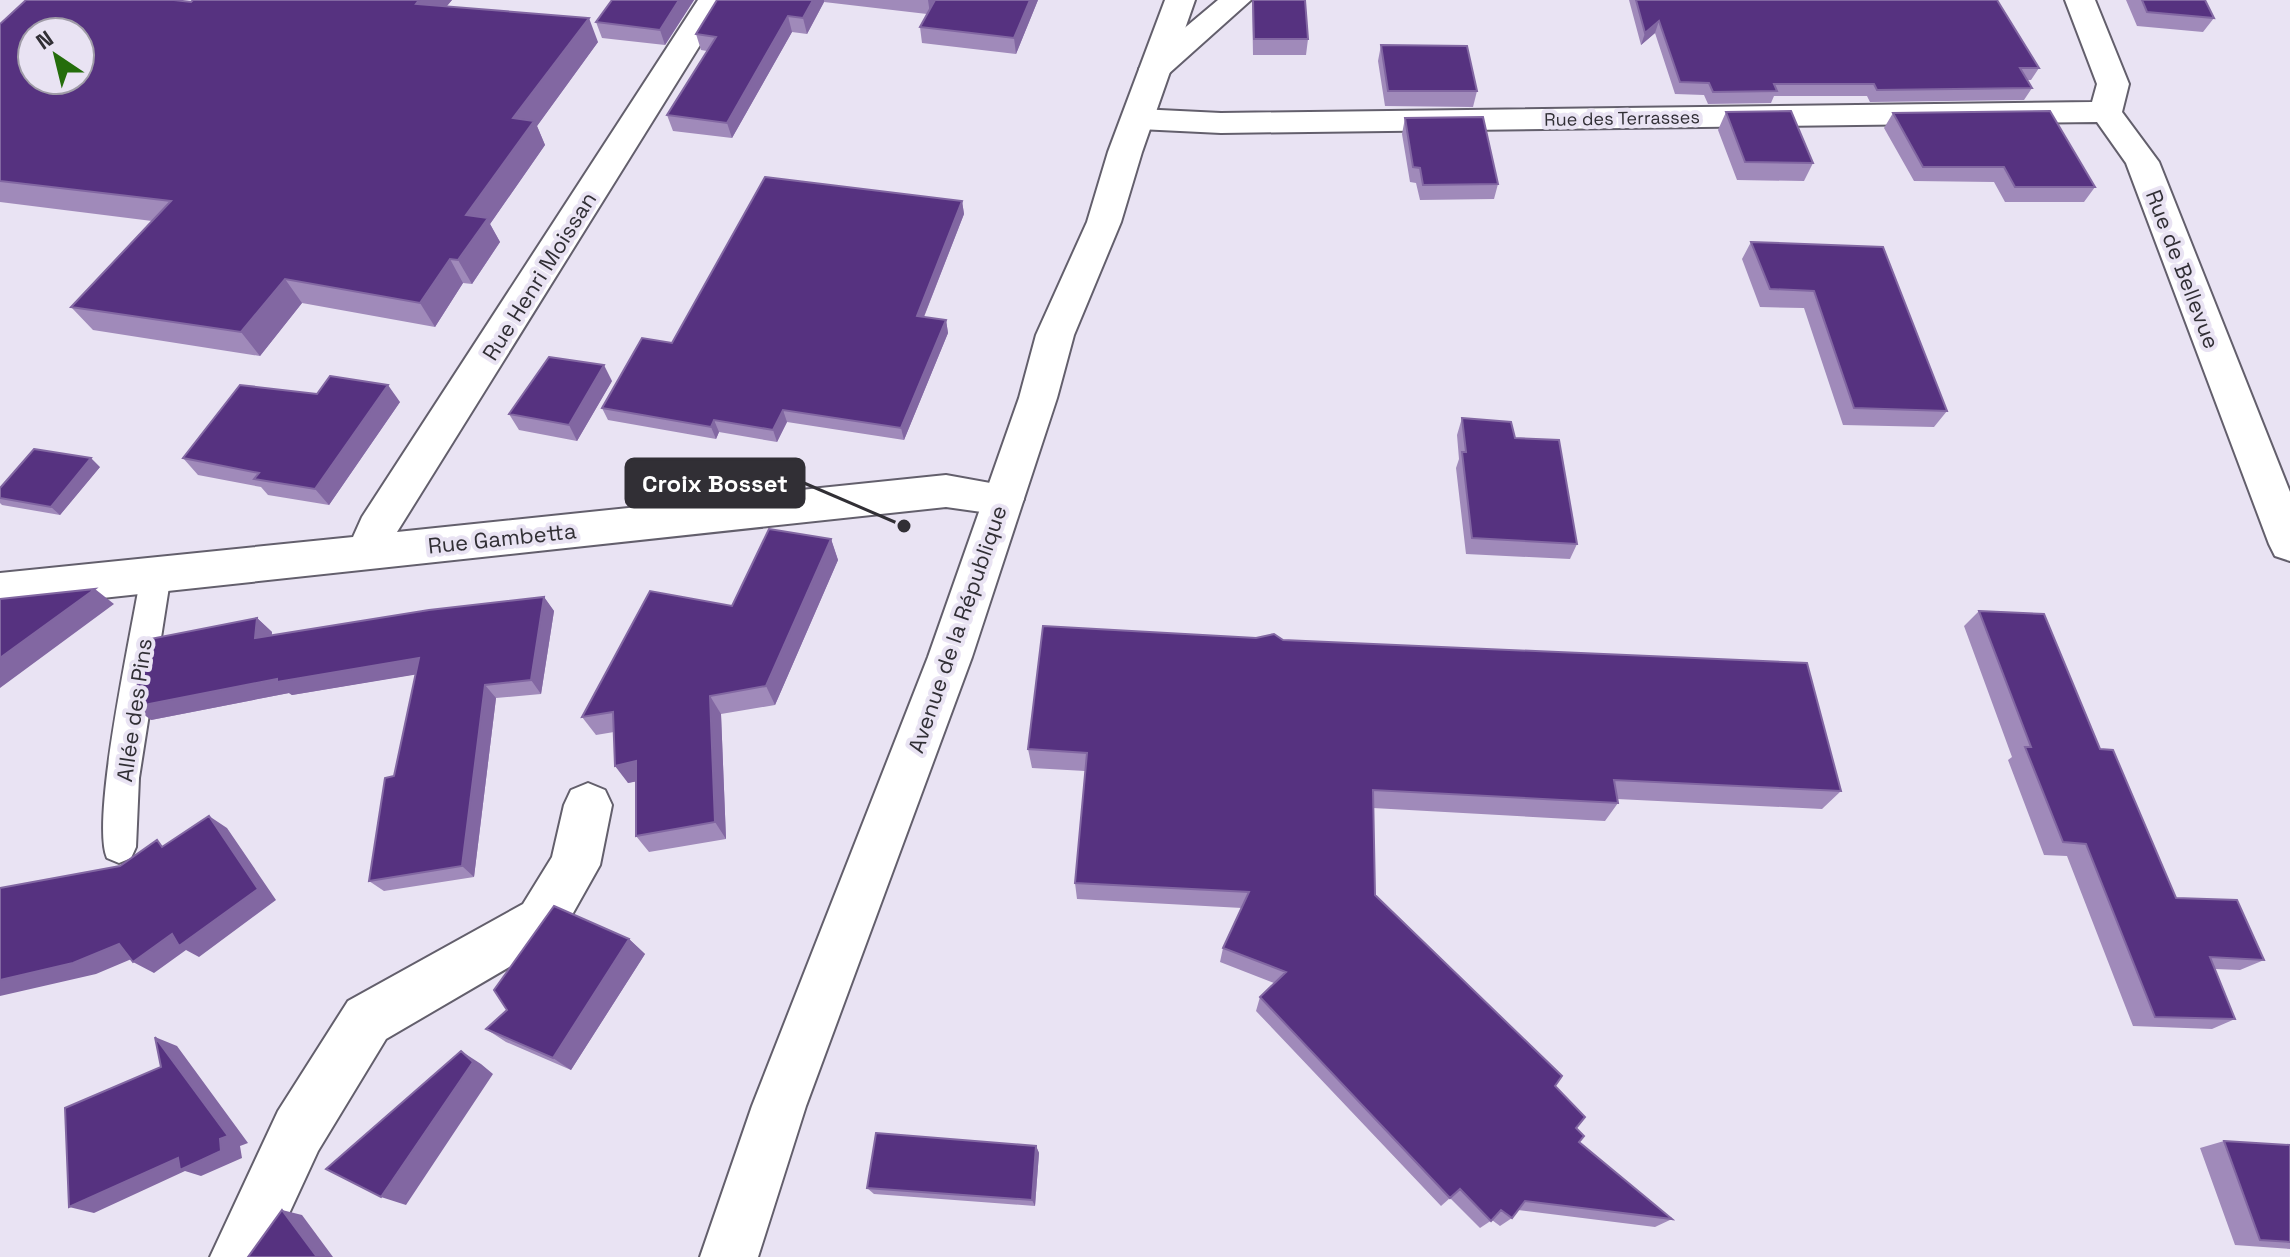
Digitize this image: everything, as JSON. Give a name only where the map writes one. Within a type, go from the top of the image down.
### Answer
[{"type":"street","name":"Rue Henri Moissan","points":[[367,552],[377,529],[713,0]]},
{"type":"street","name":"Avenue de la République","points":[[729,1257],[779,1106],[950,657],[1044,379],[1055,335],[1104,222],[1125,152],[1180,0]]},
{"type":"street","points":[[1155,69],[1236,0]]},
{"type":"street","points":[[2080,0],[2113,84],[2106,112]]},
{"type":"street","name":"Rue des Terrasses","points":[[1139,119],[1221,123],[2106,112]]},
{"type":"street","name":"Rue de Bellevue","points":[[2106,112],[2142,162],[2290,544]]},
{"type":"street","name":"Rue Gambetta","points":[[0,591],[946,491],[1003,499]]},
{"type":"street","points":[[239,1257],[298,1131],[367,1020],[541,921],[575,865],[588,805]]},
{"type":"lane","name":"Allée des Pins","points":[[119,847],[127,748],[156,574]]},
{"type":"building","points":[[26,0],[419,0],[416,4],[589,18],[513,118],[534,121],[466,215],[488,218],[458,260],[450,259],[420,303],[285,279],[241,332],[71,307],[171,201],[0,181],[0,24]]},
{"type":"building","points":[[612,0],[679,0],[660,30],[596,22]]},
{"type":"building","points":[[717,0],[813,0],[803,18],[788,16],[727,123],[667,115],[716,37],[696,34]]},
{"type":"building","points":[[935,0],[1030,0],[1014,38],[920,27]]},
{"type":"building","points":[[1253,0],[1305,0],[1308,39],[1254,39]]},
{"type":"building","points":[[1636,0],[1997,0],[2039,68],[2020,68],[2032,88],[1877,90],[1874,84],[1774,84],[1777,91],[1713,92],[1709,83],[1680,82],[1659,21],[1645,33]]},
{"type":"building","points":[[2142,0],[2205,0],[2214,18],[2147,12]]},
{"type":"building","points":[[1381,45],[1467,46],[1477,91],[1388,91]]},
{"type":"building","points":[[1791,111],[1813,163],[1745,162],[1726,112]]},
{"type":"building","points":[[2050,111],[2095,187],[2015,187],[2004,167],[1923,167],[1893,113]]},
{"type":"building","points":[[1483,117],[1498,184],[1423,185],[1420,168],[1413,167],[1405,118]]},
{"type":"building","points":[[765,177],[962,201],[917,316],[946,320],[901,428],[783,410],[773,430],[714,420],[711,427],[602,408],[642,338],[672,343]]},
{"type":"building","points":[[1751,242],[1883,247],[1947,411],[1854,408],[1814,291],[1770,289]]},
{"type":"building","points":[[549,357],[604,365],[569,425],[509,414]]},
{"type":"building","points":[[330,376],[388,385],[315,489],[254,479],[259,473],[183,458],[240,385],[317,394]]},
{"type":"building","points":[[1462,418],[1511,422],[1515,438],[1559,440],[1577,544],[1472,538],[1462,452],[1466,452]]},
{"type":"building","points":[[34,449],[91,458],[51,507],[0,498],[0,488]]},
{"type":"building","points":[[769,529],[831,539],[766,686],[710,696],[715,822],[636,836],[636,761],[615,766],[613,712],[582,717],[650,591],[732,606]]},
{"type":"building","points":[[95,589],[0,658],[0,599]]},
{"type":"building","points":[[544,597],[531,680],[485,685],[462,866],[369,881],[385,778],[394,776],[419,658],[277,682],[277,679],[134,707],[145,640],[257,618],[255,638],[429,610]]},
{"type":"building","points":[[1979,611],[2044,614],[2100,749],[2113,750],[2176,898],[2237,900],[2264,960],[2210,957],[2235,1019],[2155,1017],[2086,844],[2063,842],[2025,747],[2031,747]]},
{"type":"building","points":[[1043,626],[1256,638],[1274,634],[1283,640],[1807,663],[1841,791],[1614,780],[1618,803],[1373,790],[1375,895],[1562,1076],[1555,1086],[1585,1117],[1576,1128],[1584,1136],[1579,1142],[1672,1219],[1525,1201],[1512,1218],[1501,1210],[1491,1221],[1460,1189],[1450,1198],[1260,997],[1286,972],[1223,948],[1249,892],[1075,883],[1087,753],[1028,749]]},
{"type":"building","points":[[209,816],[258,889],[179,946],[172,934],[133,962],[119,944],[73,963],[0,980],[0,888],[120,866],[157,840],[162,847]]},
{"type":"building","points":[[554,906],[629,939],[553,1058],[486,1029],[507,1010],[494,990]]},
{"type":"building","points":[[155,1037],[228,1136],[220,1139],[221,1151],[180,1170],[178,1158],[69,1207],[65,1108],[161,1067]]},
{"type":"building","points":[[461,1051],[473,1062],[381,1197],[326,1169]]},
{"type":"building","points":[[876,1133],[1036,1146],[1032,1200],[867,1188]]},
{"type":"building","points":[[2224,1141],[2290,1145],[2290,1242],[2260,1240]]},
{"type":"building","points":[[282,1210],[317,1257],[248,1257]]},
{"type":"place","name":"Croix Bosset","points":[[904,526]]}]
